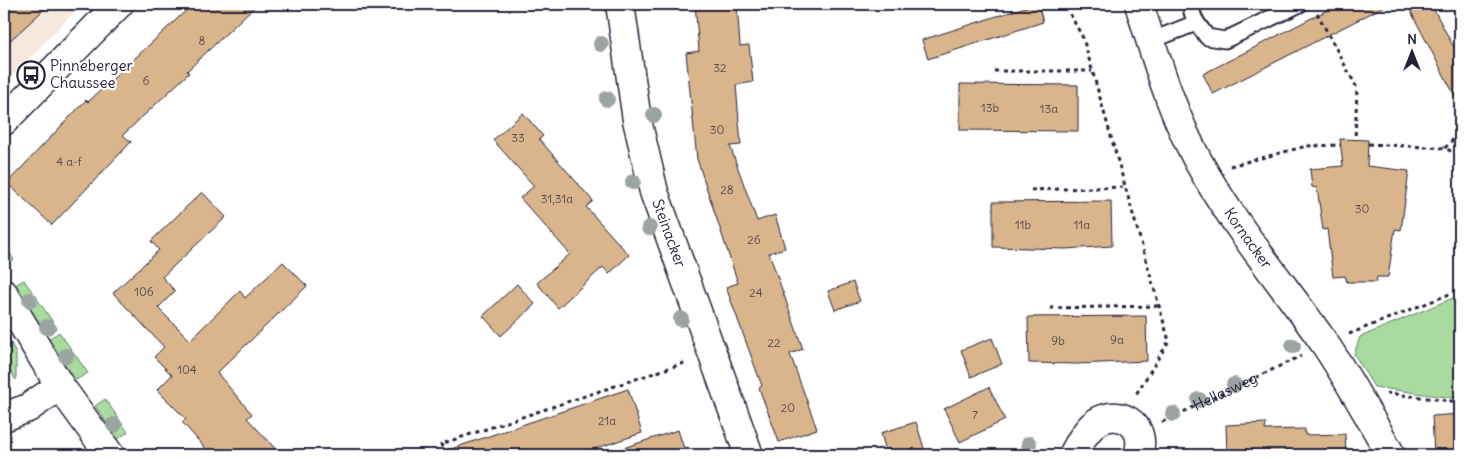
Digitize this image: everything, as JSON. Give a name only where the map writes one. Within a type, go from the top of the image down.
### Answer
[{"type":"street","points":[[4,121],[119,4]]},
{"type":"street","name":"Steinacker","points":[[620,4],[637,120],[654,192],[749,455]]},
{"type":"street","name":"Kornacker","points":[[1139,4],[1167,91],[1206,175],[1248,241],[1325,345],[1391,455]]},
{"type":"street","points":[[4,294],[60,386],[110,455]]},
{"type":"street","points":[[4,417],[28,408],[60,386]]},
{"type":"street","points":[[1073,455],[1092,426],[1104,418],[1133,435]]},
{"type":"lane","points":[[1192,4],[1190,8],[1196,23],[1207,37],[1225,40],[1300,4]]},
{"type":"lane","points":[[1150,40],[1196,23]]},
{"type":"path","points":[[1066,7],[1083,38],[1169,341],[1133,435]]},
{"type":"path","points":[[1317,12],[1356,88],[1356,140]]},
{"type":"path","points":[[994,71],[1092,71]]},
{"type":"path","points":[[1445,148],[1460,132]]},
{"type":"path","points":[[1368,144],[1445,148],[1460,156]]},
{"type":"path","points":[[1229,166],[1307,146],[1341,145]]},
{"type":"path","points":[[1031,190],[1125,187]]},
{"type":"path","points":[[1340,338],[1460,290]]},
{"type":"path","points":[[1050,308],[1159,306]]},
{"type":"path","points":[[445,455],[441,444],[713,353]]},
{"type":"path","name":"Hellasweg","points":[[1133,435],[1302,356]]},
{"type":"path","points":[[1382,392],[1460,402]]},
{"type":"shaded area","points":[[4,4],[82,4],[4,84]]},
{"type":"green space","points":[[4,243],[14,260],[4,261]]},
{"type":"green space","points":[[24,280],[57,328],[45,336],[13,286]]},
{"type":"green space","points":[[1460,295],[1460,399],[1374,387],[1354,354],[1360,337]]},
{"type":"green space","points":[[4,327],[16,354],[16,380],[4,361]]},
{"type":"green space","points":[[59,332],[88,373],[76,380],[47,340]]},
{"type":"green space","points":[[105,399],[128,432],[118,439],[95,406]]},
{"type":"building","points":[[4,4],[50,4],[4,46]]},
{"type":"building","points":[[193,4],[257,4],[187,71],[189,73],[123,135],[131,142],[52,225],[7,183],[86,100],[88,102]]},
{"type":"building","points":[[695,4],[737,4],[740,46],[749,45],[753,82],[736,85],[741,145],[730,146],[757,221],[775,215],[785,248],[769,253],[803,349],[790,354],[817,429],[779,442],[759,388],[762,386],[726,287],[738,283],[697,159],[686,53],[699,51]]},
{"type":"building","points":[[1038,4],[1043,22],[928,59],[922,40]]},
{"type":"building","points":[[1339,4],[1389,4],[1213,94],[1203,74]]},
{"type":"building","points":[[1407,4],[1431,4],[1460,59],[1460,106]]},
{"type":"building","points":[[960,84],[1078,85],[1078,131],[960,130]]},
{"type":"building","points":[[523,113],[543,136],[539,139],[593,201],[586,207],[629,255],[609,274],[603,267],[558,308],[537,283],[570,254],[520,198],[534,186],[493,140]]},
{"type":"building","points":[[1340,139],[1368,140],[1367,166],[1409,171],[1401,230],[1395,229],[1388,277],[1377,277],[1376,282],[1347,282],[1345,276],[1333,277],[1327,229],[1323,230],[1317,188],[1312,187],[1310,169],[1343,166]]},
{"type":"building","points":[[202,192],[226,217],[162,277],[175,291],[158,308],[190,340],[240,291],[245,298],[283,262],[307,286],[217,373],[252,414],[247,418],[281,455],[211,455],[182,422],[186,419],[157,390],[172,375],[154,357],[164,347],[113,293],[159,250],[151,241]]},
{"type":"building","points":[[1111,201],[1112,246],[1065,249],[993,247],[993,202]]},
{"type":"building","points":[[853,282],[860,301],[835,310],[828,291]]},
{"type":"building","points":[[517,284],[535,304],[501,336],[483,316]]},
{"type":"building","points":[[1146,316],[1147,361],[1076,364],[1029,363],[1028,317]]},
{"type":"building","points":[[992,338],[1002,364],[971,377],[961,350]]},
{"type":"building","points":[[989,387],[1005,420],[960,442],[944,409]]},
{"type":"building","points":[[628,389],[642,433],[576,455],[443,455],[442,452]]},
{"type":"building","points":[[1460,414],[1460,455],[1434,455],[1432,416]]},
{"type":"building","points":[[916,422],[926,455],[887,455],[881,433]]},
{"type":"building","points":[[1266,423],[1265,430],[1305,429],[1305,435],[1345,434],[1346,455],[1227,455],[1226,425]]},
{"type":"building","points":[[678,430],[686,455],[615,455],[614,451]]},
{"type":"place","name":"Pinneberger Chaussee","points":[[31,75]]}]
